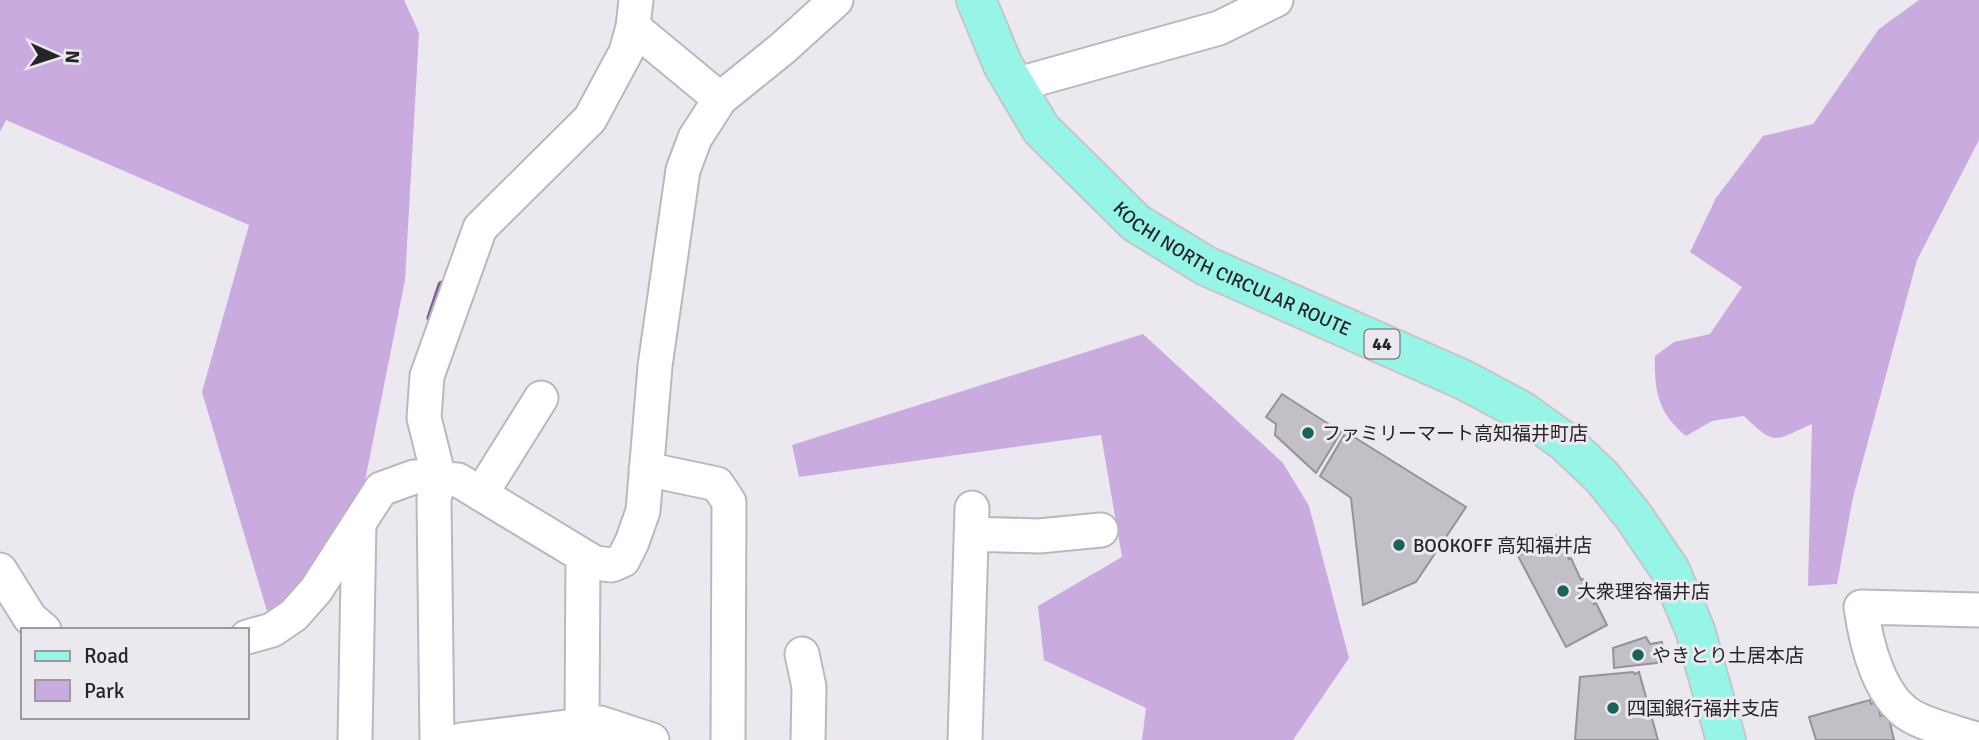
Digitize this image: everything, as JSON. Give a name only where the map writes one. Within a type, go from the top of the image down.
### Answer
[{"type":"main road","name":"KOCHI NORTH CIRCULAR ROUTE","points":[[976,0],[1003,65],[1041,129],[1136,223],[1206,266],[1464,380],[1522,411],[1565,442],[1602,477],[1634,517],[1670,570],[1695,630],[1726,740]]},
{"type":"street","points":[[248,637],[272,630],[294,615],[316,590],[381,489],[414,477],[458,480],[595,564],[612,565],[623,560],[643,511],[654,366],[683,170],[695,138],[720,99],[783,48],[836,0]]},
{"type":"street","points":[[1015,85],[1219,28],[1276,0]]},
{"type":"street","points":[[634,14],[720,99]]},
{"type":"street","points":[[438,740],[435,499],[439,478],[424,418],[428,376],[480,228],[590,119],[626,51],[634,14]]},
{"type":"street","points":[[481,494],[541,398]]},
{"type":"street","points":[[646,470],[717,484],[729,502],[728,740]]},
{"type":"street","points":[[965,740],[972,521],[1039,536],[1101,530]]},
{"type":"street","points":[[355,740],[359,523]]},
{"type":"street","points":[[582,724],[583,557]]},
{"type":"street","points":[[0,569],[30,618],[42,628]]},
{"type":"street","points":[[1979,610],[1861,607],[1864,630],[1877,670],[1894,703],[1915,719],[1979,740]]},
{"type":"street","points":[[802,654],[809,687],[808,740]]},
{"type":"street","points":[[461,740],[600,723],[652,740]]},
{"type":"green space","points":[[0,0],[404,0],[419,33],[405,280],[360,506],[311,584],[267,611],[202,392],[249,225],[6,120],[0,132]]},
{"type":"green space","points":[[1919,0],[1979,0],[1979,140],[1917,260],[1853,497],[1837,584],[1808,586],[1812,424],[1776,438],[1763,433],[1744,416],[1712,421],[1686,436],[1669,419],[1660,400],[1655,380],[1655,356],[1674,342],[1710,334],[1742,287],[1690,252],[1716,198],[1763,136],[1813,124],[1879,29]]},
{"type":"green space","points":[[1143,334],[1283,463],[1309,506],[1349,658],[1293,740],[1142,740],[1146,708],[1044,660],[1038,606],[1122,557],[1101,435],[799,477],[792,445]]},
{"type":"building","name":"ファミリーマート高知福井町店","points":[[1282,394],[1341,432],[1316,473],[1275,435],[1276,424],[1266,417]]},
{"type":"building","name":"BOOKOFF 高知福井店","points":[[1346,432],[1466,507],[1416,582],[1363,605],[1351,498],[1320,476]]},
{"type":"building","name":"大衆理容福井店","points":[[1559,534],[1569,559],[1571,558],[1607,625],[1566,647],[1518,556]]},
{"type":"building","name":"やきとり土居本店","points":[[1646,637],[1650,644],[1662,642],[1664,662],[1614,668],[1613,648]]},
{"type":"building","name":"四国銀行福井支店","points":[[1639,672],[1658,740],[1575,740],[1580,677]]},
{"type":"building","points":[[1870,700],[1871,704],[1878,702],[1880,716],[1888,714],[1894,740],[1816,740],[1809,717]]},
{"type":"waterway","points":[[431,318],[442,285]]},
{"type":"place","name":"ファミリーマート高知福井町店","points":[[1308,433]]},
{"type":"place","name":"BOOKOFF 高知福井店","points":[[1399,545]]},
{"type":"place","name":"大衆理容福井店","points":[[1563,591]]},
{"type":"place","name":"やきとり土居本店","points":[[1638,655]]},
{"type":"place","name":"四国銀行福井支店","points":[[1613,708]]}]
